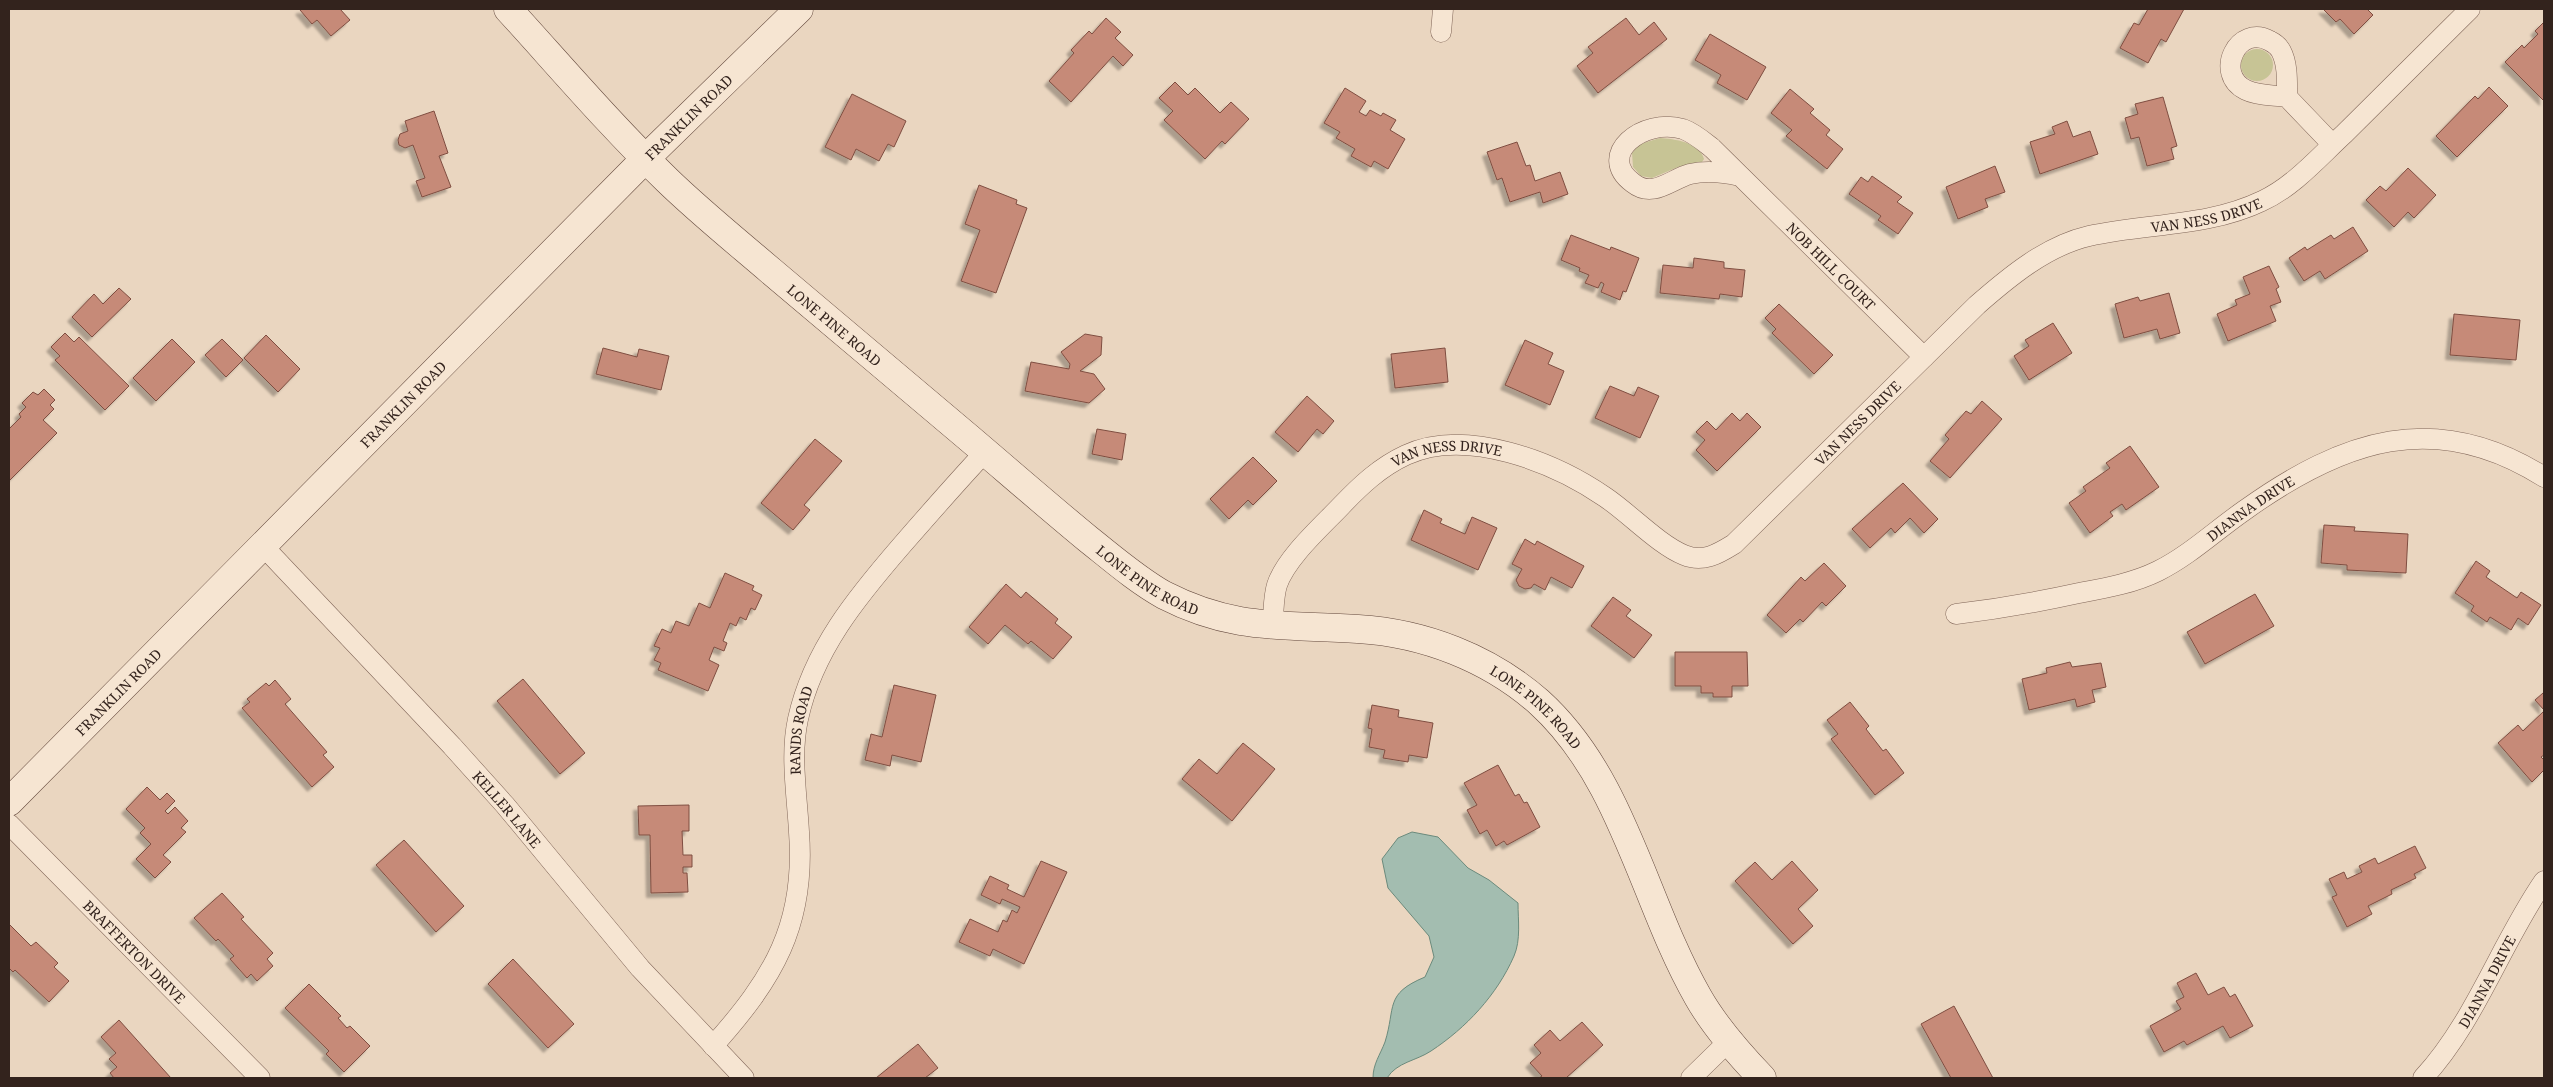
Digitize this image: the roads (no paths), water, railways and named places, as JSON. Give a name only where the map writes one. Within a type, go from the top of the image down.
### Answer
[{"type":"street","name":"LONE PINE ROAD","points":[[508,9],[645,159],[753,256],[1118,563],[1158,591],[1190,608],[1225,618],[1272,626],[1359,629],[1394,633],[1425,640],[1454,650],[1484,664],[1512,681],[1539,702],[1575,742],[1590,765],[1616,816],[1686,973],[1712,1019],[1729,1042],[1762,1078]]},
{"type":"street","name":"FRANKLIN ROAD","points":[[9,802],[645,159],[799,9]]},
{"type":"street","points":[[1441,32],[1443,9]]},
{"type":"street","name":"VAN NESS DRIVE","points":[[1272,626],[1276,587],[1289,565],[1316,532],[1362,485],[1380,470],[1407,454],[1433,447],[1470,445],[1506,451],[1536,461],[1569,476],[1603,495],[1685,555],[1702,558],[1717,554],[1734,544],[1993,290],[2014,274],[2057,248],[2088,237],[2195,221],[2240,210],[2264,201],[2283,188],[2332,144],[2470,9]]},
{"type":"street","points":[[2287,97],[2332,144]]},
{"type":"street","name":"NOB HILL COURT","points":[[1740,176],[1722,171],[1690,174],[1654,190],[1645,190],[1627,178],[1622,167],[1622,152],[1626,142],[1642,130],[1655,126],[1676,128],[1697,136],[1740,176],[1924,357]]},
{"type":"street","name":"DIANNA DRIVE","points":[[1956,614],[2008,608],[2140,579],[2176,561],[2259,500],[2291,480],[2328,460],[2374,444],[2419,438],[2450,439],[2506,456],[2544,477]]},
{"type":"street","name":"RANDS ROAD","points":[[713,1046],[749,1004],[764,982],[791,925],[797,902],[800,868],[795,736],[802,702],[823,652],[858,598],[985,452]]},
{"type":"street","name":"KELLER LANE","points":[[263,546],[330,613],[452,746],[505,805],[640,968],[744,1078]]},
{"type":"street","name":"BRAFFERTON DRIVE","points":[[9,824],[260,1078]]},
{"type":"street","name":"DIANNA DRIVE","points":[[2424,1078],[2440,1057],[2473,1004],[2544,881]]},
{"type":"street","points":[[1691,1078],[1729,1042]]}]
